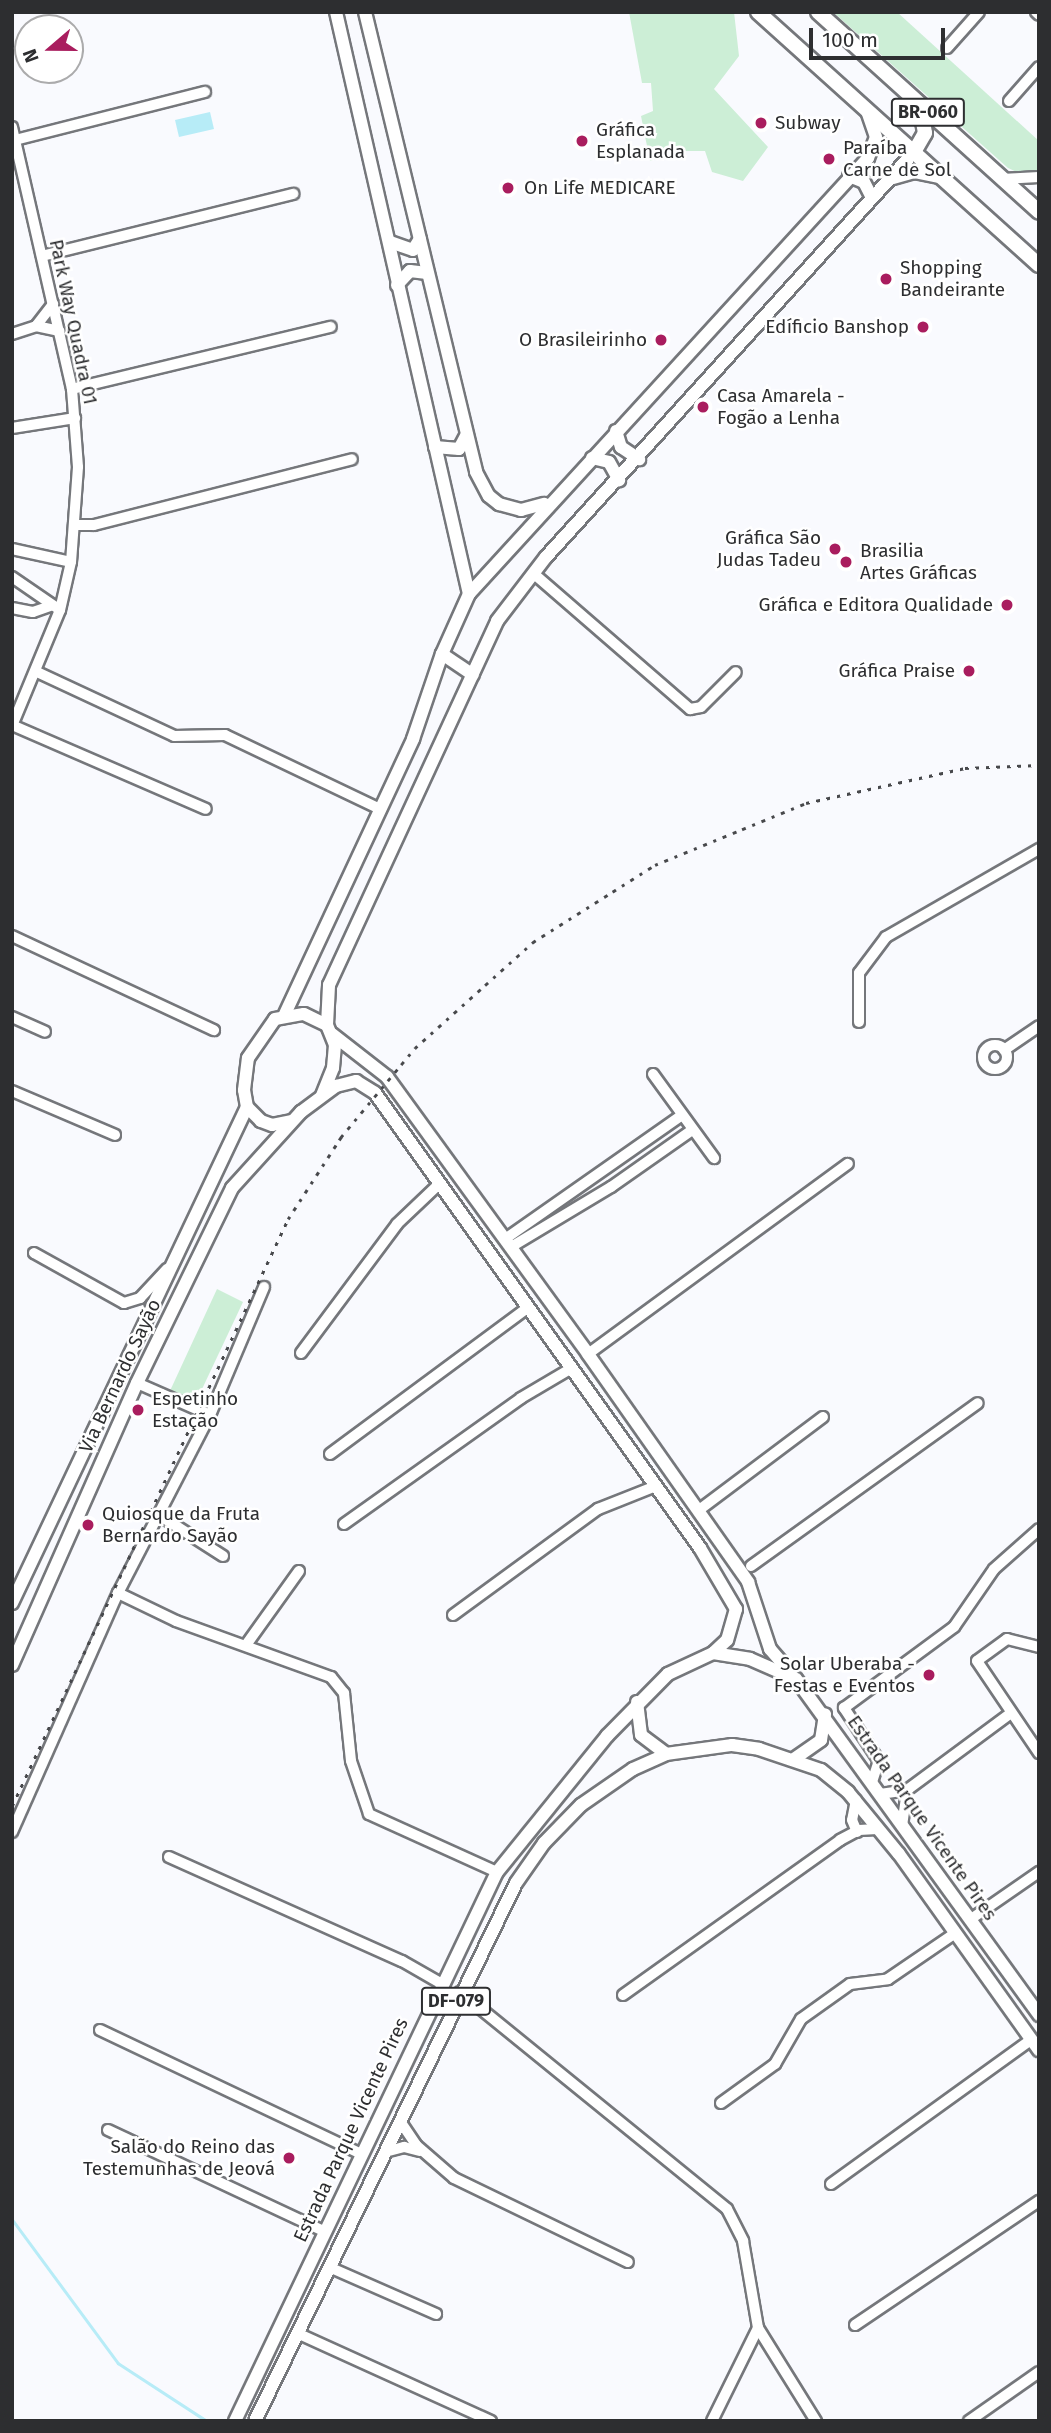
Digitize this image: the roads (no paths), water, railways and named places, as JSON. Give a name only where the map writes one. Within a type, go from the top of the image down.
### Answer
[{"type":"highway","name":"BR-060","points":[[758,12],[1039,265]]},
{"type":"highway","name":"BR-060","points":[[818,12],[1039,212]]},
{"type":"highway","points":[[914,152],[925,132],[919,104]]},
{"type":"highway","points":[[893,177],[914,171],[941,177]]},
{"type":"main road","points":[[336,12],[469,594]]},
{"type":"main road","points":[[365,12],[466,436],[480,483],[489,496],[521,510],[548,503]]},
{"type":"main road","points":[[713,1653],[727,1640],[736,1609],[656,1486],[367,1084],[348,1082],[322,1095],[292,1121],[272,1125],[261,1121],[247,1107],[244,1090],[248,1058],[261,1033],[284,1016],[378,808],[413,739],[442,654],[469,594],[548,503],[868,158],[876,137],[863,105]]},
{"type":"main road","points":[[322,1095],[333,1068],[329,1030],[329,985],[497,621],[533,573],[914,152]]},
{"type":"main road","points":[[849,176],[864,182],[872,196]]},
{"type":"main road","points":[[390,242],[413,250],[420,239]]},
{"type":"main road","points":[[397,285],[410,271],[427,273]]},
{"type":"main road","points":[[616,431],[621,447],[639,459]]},
{"type":"main road","points":[[435,447],[459,449],[466,436]]},
{"type":"main road","points":[[592,458],[609,462],[619,480]]},
{"type":"main road","points":[[442,654],[473,675]]},
{"type":"main road","points":[[284,1016],[304,1014],[329,1030],[387,1077],[737,1565],[746,1579],[770,1649],[796,1679]]},
{"type":"main road","points":[[12,1603],[247,1107]]},
{"type":"main road","name":"Via Bernardo Sayão","points":[[12,1665],[137,1383],[232,1188],[292,1121]]},
{"type":"main road","name":"Estrada Parque Vicente Pires","points":[[235,2421],[359,2153],[497,1872],[637,1702],[668,1674],[713,1653],[750,1659],[796,1679],[825,1714],[902,1826],[1039,2015]]},
{"type":"main road","points":[[637,1702],[641,1735],[666,1754]]},
{"type":"main road","points":[[794,1759],[821,1740],[825,1714]]},
{"type":"main road","name":"Estrada Parque Vicente Pires","points":[[256,2421],[460,1992],[516,1883],[544,1843],[611,1781],[666,1754],[732,1745],[794,1759],[821,1770],[856,1800],[1035,2045]]},
{"type":"main road","points":[[336,2205],[331,2236],[340,2243]]},
{"type":"main road","points":[[311,2259],[321,2268],[317,2290]]},
{"type":"street","points":[[947,48],[979,12]]},
{"type":"street","points":[[1009,101],[1039,67]]},
{"type":"street","points":[[15,140],[205,92]]},
{"type":"street","name":"Park Way Quadra 01","points":[[12,127],[72,389],[75,418],[75,525],[71,562],[37,672],[12,725]]},
{"type":"street","points":[[1002,179],[1039,177]]},
{"type":"street","points":[[42,256],[293,194]]},
{"type":"street","points":[[36,327],[53,304]]},
{"type":"street","points":[[12,334],[36,327],[59,331]]},
{"type":"street","points":[[72,389],[331,327]]},
{"type":"street","points":[[12,428],[75,418]]},
{"type":"street","points":[[75,525],[94,526],[352,459]]},
{"type":"street","points":[[12,549],[71,562]]},
{"type":"street","points":[[533,573],[690,709],[701,707],[736,672]]},
{"type":"street","points":[[12,577],[41,595],[55,608]]},
{"type":"street","points":[[12,608],[33,612],[55,608]]},
{"type":"street","points":[[37,672],[174,736],[225,735],[378,808]]},
{"type":"street","points":[[12,725],[206,809]]},
{"type":"street","points":[[859,1022],[859,973],[886,937],[1039,849]]},
{"type":"street","points":[[12,936],[214,1030]]},
{"type":"street","points":[[12,1017],[45,1032]]},
{"type":"street","points":[[1004,1050],[1039,1026]]},
{"type":"street","points":[[653,1073],[691,1130],[714,1158]]},
{"type":"street","points":[[12,1091],[115,1135]]},
{"type":"street","points":[[508,1243],[546,1210],[682,1115]]},
{"type":"street","points":[[668,1125],[678,1139]]},
{"type":"street","points":[[508,1243],[554,1223],[611,1187],[691,1130]]},
{"type":"street","points":[[588,1354],[848,1164]]},
{"type":"street","points":[[600,1171],[611,1187]]},
{"type":"street","points":[[302,1353],[397,1224],[440,1183]]},
{"type":"street","points":[[546,1210],[554,1223]]},
{"type":"street","points":[[34,1253],[124,1303],[140,1297],[171,1265]]},
{"type":"street","points":[[12,1832],[118,1593],[210,1415],[264,1287]]},
{"type":"street","points":[[330,1454],[527,1308]]},
{"type":"street","points":[[344,1524],[521,1398],[570,1369]]},
{"type":"street","points":[[137,1383],[210,1415]]},
{"type":"street","points":[[746,1579],[751,1566],[978,1403]]},
{"type":"street","points":[[699,1510],[823,1417]]},
{"type":"street","points":[[453,1615],[598,1509],[656,1486]]},
{"type":"street","points":[[159,1515],[223,1556]]},
{"type":"street","points":[[872,1782],[879,1761],[844,1708],[954,1627],[994,1569],[1039,1528]]},
{"type":"street","points":[[737,1565],[751,1566]]},
{"type":"street","points":[[246,1645],[299,1571]]},
{"type":"street","points":[[118,1593],[176,1621],[246,1645],[338,1682],[344,1693],[351,1761],[369,1814],[497,1872]]},
{"type":"street","points":[[1039,1647],[1007,1639],[977,1661],[1039,1754]]},
{"type":"street","points":[[880,1794],[907,1790],[1011,1713]]},
{"type":"street","points":[[902,1826],[907,1790]]},
{"type":"street","points":[[856,1800],[852,1820],[857,1832]]},
{"type":"street","points":[[623,1996],[857,1832],[877,1829]]},
{"type":"street","points":[[169,1857],[402,1961],[442,1984]]},
{"type":"street","points":[[971,1919],[1039,1872]]},
{"type":"street","points":[[721,2103],[783,2056],[801,2019],[850,1984],[888,1979],[954,1934]]},
{"type":"street","points":[[460,1992],[727,2209],[743,2241],[758,2328],[816,2421]]},
{"type":"street","points":[[100,2031],[359,2153]]},
{"type":"street","points":[[831,2184],[1035,2045]]},
{"type":"street","points":[[400,2121],[426,2154],[454,2178],[628,2262]]},
{"type":"street","points":[[108,2130],[324,2231]]},
{"type":"street","points":[[385,2152],[404,2147],[426,2154]]},
{"type":"street","points":[[855,2325],[1039,2200]]},
{"type":"street","points":[[329,2267],[436,2314]]},
{"type":"street","points":[[712,2421],[758,2328]]},
{"type":"street","points":[[297,2333],[491,2421]]},
{"type":"street","points":[[969,2421],[1039,2372]]},
{"type":"street","points":[[802,2421],[807,2409]]},
{"type":"water","points":[[210,112],[214,129],[179,137],[175,120]]},
{"type":"waterway","points":[[12,2219],[118,2363],[207,2421]]},
{"type":"railway","points":[[12,1806],[288,1219],[341,1137],[415,1048],[533,942],[655,865],[806,803],[965,768],[1039,765]]},
{"type":"place","name":"Subway","points":[[761,123]]},
{"type":"place","name":"Gráfica Esplanada","points":[[582,141]]},
{"type":"place","name":"Paraíba Carne de Sol","points":[[829,159]]},
{"type":"place","name":"On Life MEDICARE","points":[[508,188]]},
{"type":"place","name":"Shopping Bandeirante","points":[[886,279]]},
{"type":"place","name":"Edíficio Banshop","points":[[923,327]]},
{"type":"place","name":"O Brasileirinho","points":[[661,340]]},
{"type":"place","name":"Casa Amarela - Fogão a Lenha","points":[[703,407]]},
{"type":"place","name":"Gráfica São Judas Tadeu","points":[[835,549]]},
{"type":"place","name":"Brasilia Artes Gráficas","points":[[846,562]]},
{"type":"place","name":"Gráfica e Editora Qualidade","points":[[1007,605]]},
{"type":"place","name":"Gráfica Praise","points":[[969,671]]},
{"type":"place","name":"Espetinho Estação","points":[[138,1410]]},
{"type":"place","name":"Quiosque da Fruta Bernardo Sayão","points":[[88,1525]]},
{"type":"place","name":"Solar Uberaba - Festas e Eventos","points":[[929,1675]]},
{"type":"place","name":"Salão do Reino das Testemunhas de Jeová","points":[[289,2158]]}]
